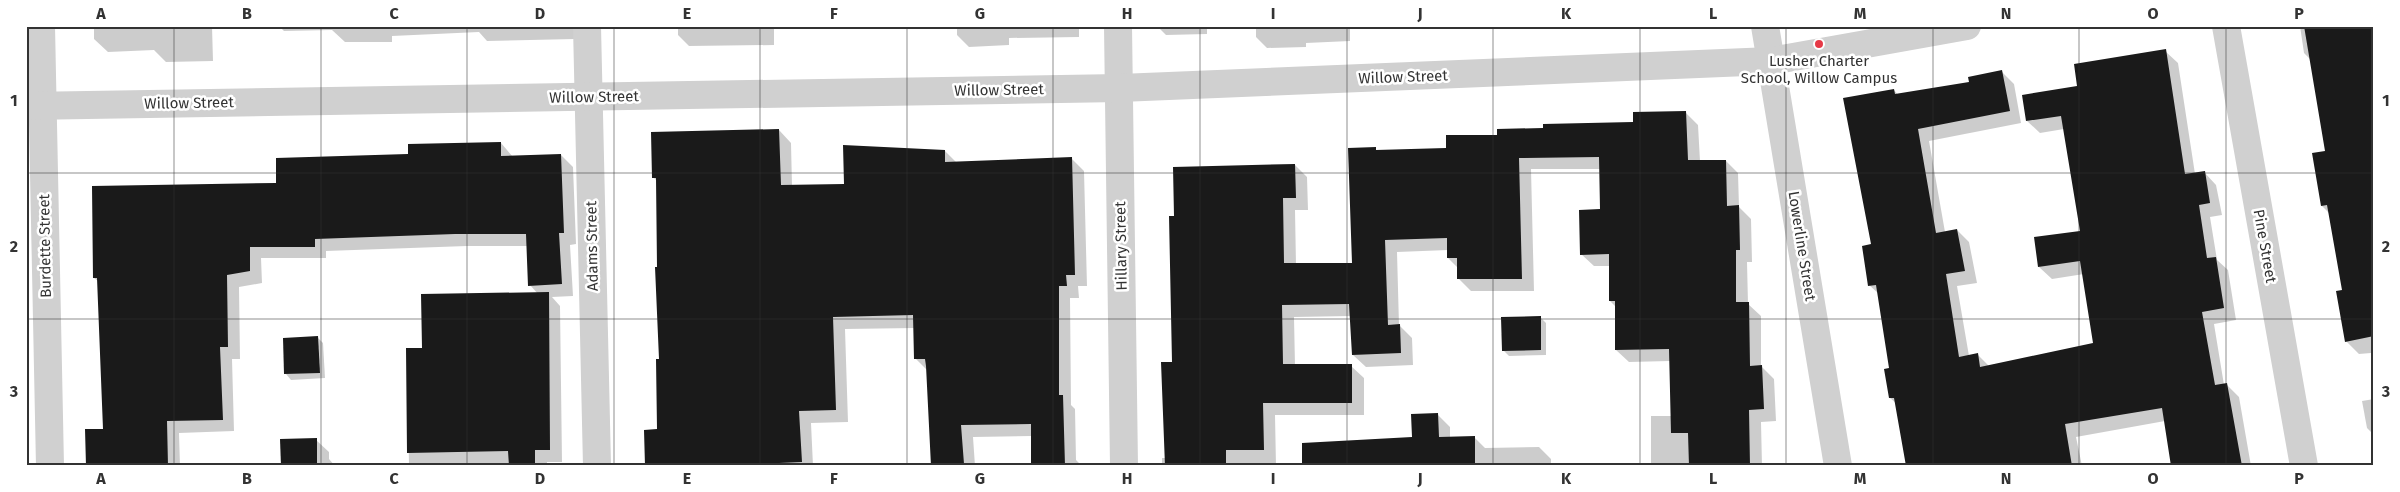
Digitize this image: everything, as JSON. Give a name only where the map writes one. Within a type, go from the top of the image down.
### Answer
[{"type":"street","name":"Burdette Street","points":[[41,26],[34,106],[50,466]]},
{"type":"street","name":"Adams Street","points":[[587,26],[597,466]]},
{"type":"street","name":"Hillary Street","points":[[1118,26],[1124,466]]},
{"type":"street","name":"Lowerline Street","points":[[1765,26],[1838,466]]},
{"type":"street","name":"Willow Street","points":[[34,106],[1120,88],[1771,61],[1967,26]]},
{"type":"street","name":"Pine Street","points":[[2226,26],[2304,466]]},
{"type":"building","points":[[2304,26],[2374,26],[2374,336],[2345,342],[2336,291],[2342,290],[2327,205],[2321,206],[2312,153],[2325,151]]},
{"type":"building","points":[[2166,49],[2185,174],[2205,171],[2210,203],[2199,205],[2207,258],[2216,257],[2224,308],[2202,312],[2215,385],[2227,383],[2242,466],[2171,466],[2162,408],[2065,424],[2072,466],[1906,466],[1894,398],[1889,398],[1884,369],[1889,368],[1876,285],[1868,286],[1862,246],[1871,244],[1843,98],[1894,89],[1895,94],[1969,82],[1968,77],[2002,70],[2010,111],[1918,129],[1936,233],[1957,229],[1965,271],[1946,274],[1959,357],[1978,353],[1980,367],[2093,343],[2080,261],[2038,267],[2034,237],[2080,231],[2061,116],[2026,121],[2022,95],[2077,86],[2074,64]]},
{"type":"building","points":[[1686,111],[1688,160],[1726,160],[1727,206],[1739,205],[1740,250],[1736,250],[1736,302],[1749,302],[1750,366],[1762,365],[1764,409],[1749,410],[1750,466],[1689,466],[1688,433],[1671,433],[1669,349],[1615,350],[1615,301],[1609,301],[1609,254],[1580,255],[1579,210],[1600,209],[1599,157],[1519,158],[1522,279],[1457,279],[1457,258],[1447,258],[1447,238],[1385,240],[1388,325],[1400,324],[1401,353],[1352,355],[1349,304],[1282,305],[1283,364],[1352,364],[1352,403],[1263,403],[1264,450],[1226,450],[1226,466],[1165,466],[1161,362],[1172,362],[1169,216],[1174,216],[1173,167],[1295,164],[1296,198],[1283,198],[1284,263],[1352,263],[1348,148],[1376,147],[1376,150],[1446,148],[1446,135],[1497,135],[1497,129],[1543,128],[1543,124],[1633,122],[1633,112]]},
{"type":"building","points":[[779,129],[781,185],[844,184],[843,145],[945,150],[945,162],[1072,157],[1075,275],[1066,275],[1067,286],[1059,286],[1059,395],[1063,395],[1065,466],[1031,466],[1031,424],[961,425],[964,464],[931,466],[926,366],[925,359],[914,359],[913,315],[833,317],[836,410],[799,411],[802,462],[711,466],[645,466],[644,430],[657,429],[656,359],[659,359],[655,267],[657,267],[656,178],[652,178],[651,132]]},
{"type":"building","points":[[501,142],[501,156],[561,154],[564,233],[559,233],[562,284],[528,286],[526,234],[455,234],[315,239],[315,247],[250,247],[250,271],[227,275],[228,347],[220,347],[223,420],[167,421],[168,466],[86,466],[85,429],[103,429],[97,278],[93,278],[92,186],[276,183],[276,158],[408,154],[408,144]]},
{"type":"building","points":[[549,292],[550,450],[535,450],[535,466],[509,466],[508,451],[407,453],[406,348],[422,348],[421,294]]},
{"type":"building","points":[[1541,316],[1541,350],[1502,351],[1501,317]]},
{"type":"building","points":[[318,336],[320,373],[284,374],[283,338]]},
{"type":"building","points":[[1438,413],[1439,437],[1475,436],[1475,466],[1302,466],[1302,443],[1412,437],[1411,414]]},
{"type":"building","points":[[317,438],[317,466],[281,466],[280,439]]},
{"type":"place","name":"Lusher Charter School, Willow Campus","points":[[1819,44]]}]
